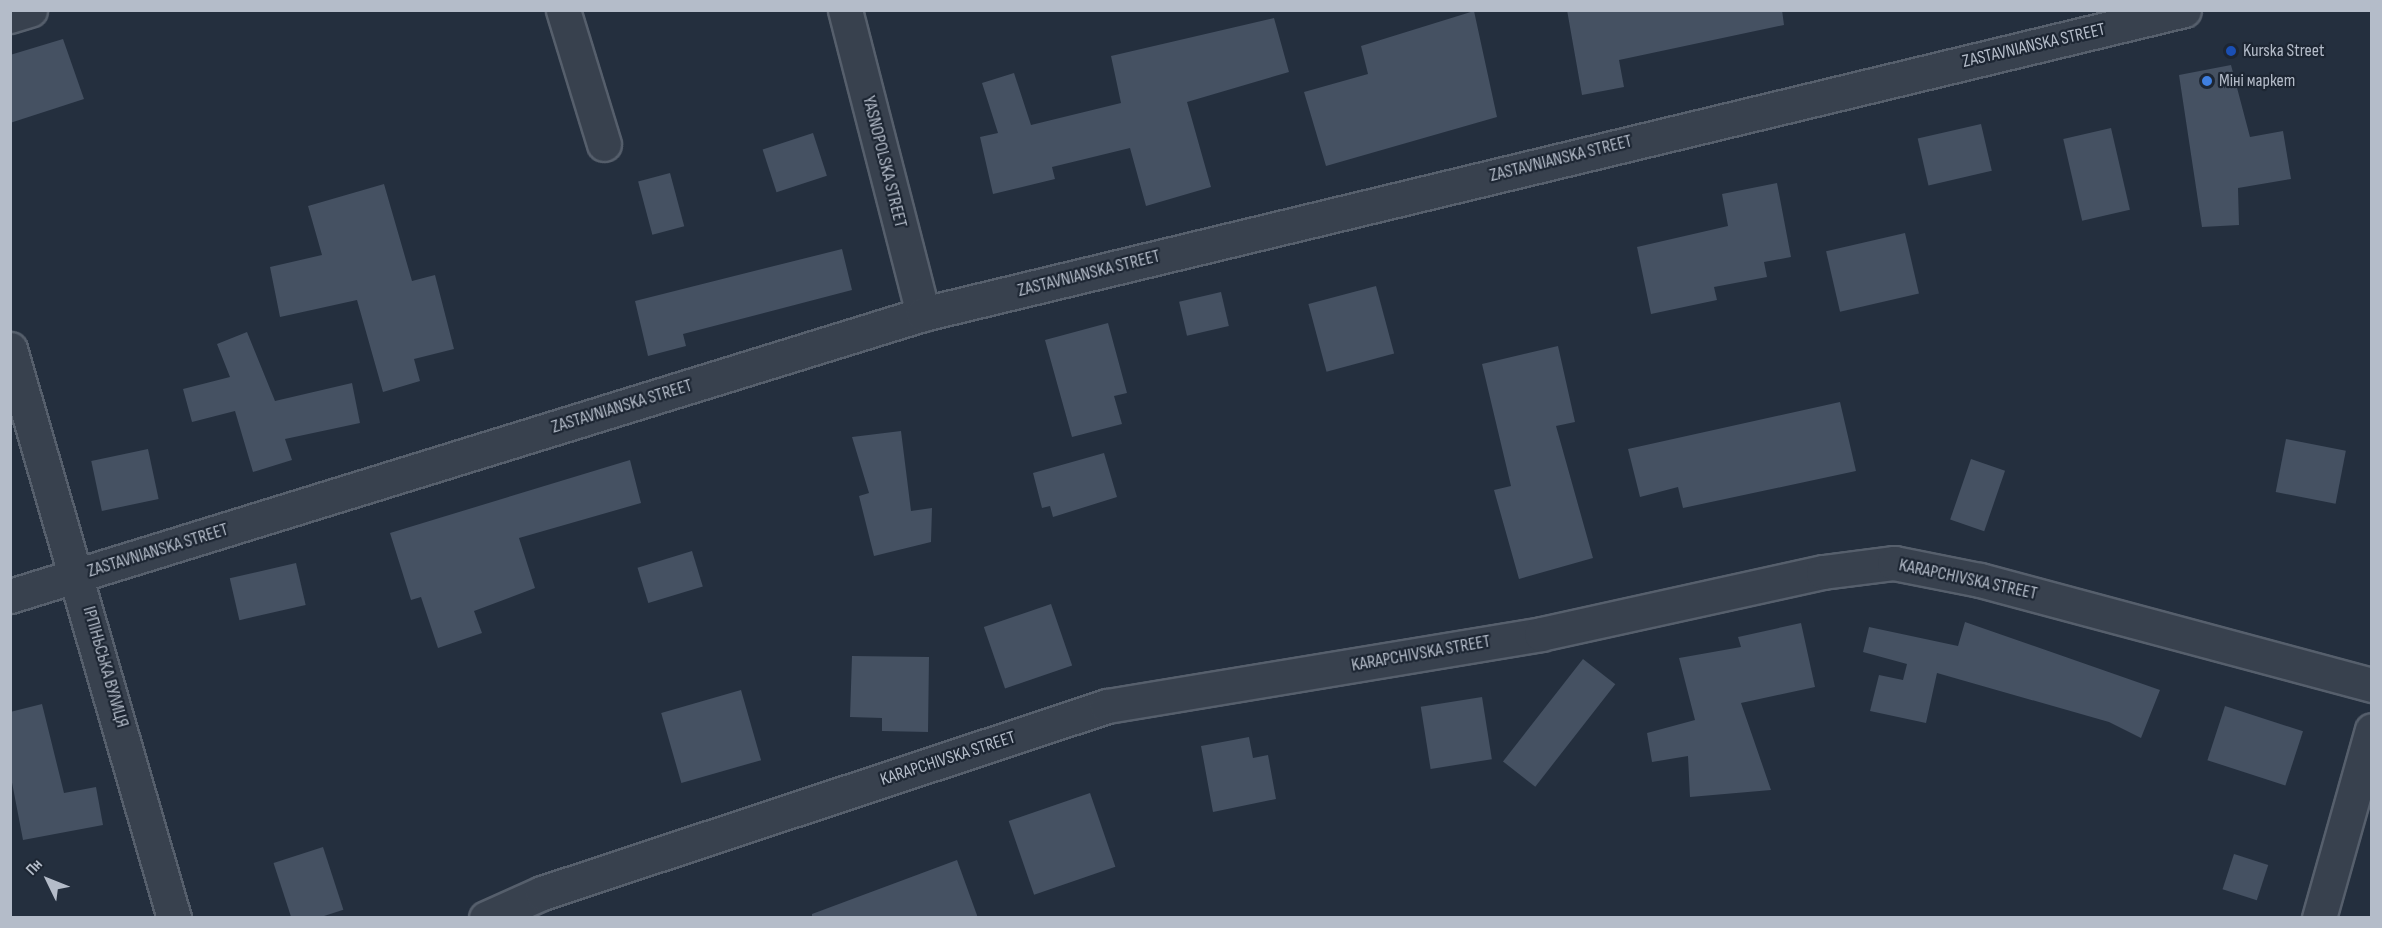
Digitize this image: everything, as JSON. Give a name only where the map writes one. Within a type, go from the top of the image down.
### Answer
[{"type":"street","points":[[10,16],[30,10]]},
{"type":"street","points":[[563,10],[604,144]]},
{"type":"street","name":"YASNOPOLSKA STREET","points":[[845,10],[923,314]]},
{"type":"street","name":"ZASTAVNIANSKA STREET","points":[[10,596],[923,314],[2184,10]]},
{"type":"street","name":"ІРПІНЬСЬКА ВУЛИЦЯ","points":[[10,349],[79,576],[174,918]]},
{"type":"street","name":"KARAPCHIVSKA STREET","points":[[486,918],[542,893],[1107,706],[1541,634],[1847,569],[1894,563],[1980,580],[2372,685]]},
{"type":"street","points":[[2319,918],[2372,730]]},
{"type":"building","points":[[1567,10],[1782,10],[1784,25],[1619,60],[1624,87],[1582,95]]},
{"type":"building","points":[[1474,11],[1497,117],[1326,166],[1304,92],[1368,74],[1361,46]]},
{"type":"building","points":[[1274,18],[1289,72],[1187,102],[1211,187],[1146,206],[1130,148],[1052,167],[1055,179],[993,194],[980,137],[998,133],[982,83],[1014,73],[1031,125],[1121,103],[1111,56]]},
{"type":"building","points":[[63,39],[84,99],[10,123],[10,55]]},
{"type":"building","points":[[2231,65],[2250,137],[2283,131],[2291,179],[2238,188],[2239,225],[2202,227],[2179,75]]},
{"type":"building","points":[[1981,124],[1992,171],[1928,185],[1918,139]]},
{"type":"building","points":[[2111,128],[2130,210],[2082,221],[2063,139]]},
{"type":"building","points":[[813,133],[827,176],[776,192],[763,149]]},
{"type":"building","points":[[670,173],[684,226],[652,235],[638,182]]},
{"type":"building","points":[[1777,183],[1791,257],[1764,262],[1767,277],[1714,287],[1717,300],[1651,314],[1637,247],[1728,226],[1722,194]]},
{"type":"building","points":[[384,184],[412,281],[435,275],[454,349],[414,359],[420,381],[383,392],[357,300],[280,317],[270,267],[322,255],[308,206]]},
{"type":"building","points":[[1905,233],[1919,293],[1840,312],[1826,251]]},
{"type":"building","points":[[842,249],[852,290],[683,334],[686,346],[648,356],[635,301]]},
{"type":"building","points":[[1376,286],[1394,354],[1327,372],[1308,304]]},
{"type":"building","points":[[1221,292],[1229,326],[1187,336],[1179,302]]},
{"type":"building","points":[[1108,323],[1127,393],[1114,396],[1122,424],[1072,437],[1045,340]]},
{"type":"building","points":[[247,332],[275,401],[352,383],[360,423],[285,439],[292,460],[253,472],[235,411],[192,422],[183,389],[230,377],[217,344]]},
{"type":"building","points":[[1558,346],[1575,422],[1556,426],[1593,558],[1519,579],[1494,490],[1511,486],[1482,364]]},
{"type":"building","points":[[1840,402],[1856,471],[1683,508],[1678,487],[1640,497],[1628,449]]},
{"type":"building","points":[[901,431],[911,511],[932,508],[931,542],[874,556],[859,496],[869,493],[852,437]]},
{"type":"building","points":[[2286,439],[2346,451],[2336,504],[2276,492]]},
{"type":"building","points":[[148,449],[159,499],[102,511],[91,461]]},
{"type":"building","points":[[1104,453],[1117,497],[1053,517],[1050,506],[1042,508],[1033,473]]},
{"type":"building","points":[[1971,459],[2005,471],[1984,531],[1950,520]]},
{"type":"building","points":[[630,460],[641,503],[519,538],[535,588],[474,611],[482,633],[438,648],[421,597],[411,600],[390,533]]},
{"type":"building","points":[[692,551],[703,586],[648,603],[637,568]]},
{"type":"building","points":[[296,563],[306,605],[239,620],[230,578]]},
{"type":"building","points":[[1051,604],[1072,665],[1005,689],[984,627]]},
{"type":"building","points":[[1965,622],[2160,690],[2141,738],[2109,722],[1937,673],[1926,723],[1870,711],[1879,675],[1903,680],[1907,664],[1863,652],[1869,627],[1958,646]]},
{"type":"building","points":[[1801,623],[1815,687],[1741,703],[1771,790],[1690,797],[1688,756],[1652,762],[1647,733],[1695,720],[1679,658],[1741,647],[1738,637]]},
{"type":"building","points":[[852,656],[929,657],[928,732],[882,731],[882,718],[850,717]]},
{"type":"building","points":[[1583,659],[1615,684],[1535,787],[1503,761]]},
{"type":"building","points":[[741,690],[761,760],[681,783],[661,713]]},
{"type":"building","points":[[1482,697],[1492,759],[1431,769],[1421,707]]},
{"type":"building","points":[[42,704],[64,793],[96,787],[103,825],[23,840],[10,772],[10,712]]},
{"type":"building","points":[[2225,706],[2303,731],[2285,786],[2207,760]]},
{"type":"building","points":[[1249,737],[1253,758],[1268,755],[1276,799],[1213,812],[1201,746]]},
{"type":"building","points":[[1090,793],[1115,867],[1034,895],[1009,821]]},
{"type":"building","points":[[323,847],[343,910],[318,918],[291,918],[274,863]]},
{"type":"building","points":[[2234,854],[2268,865],[2257,900],[2223,889]]},
{"type":"building","points":[[957,860],[978,918],[812,918],[812,914]]},
{"type":"place","name":"Kurska Street","points":[[2231,51]]},
{"type":"place","name":"Міні маркет","points":[[2207,81]]}]
